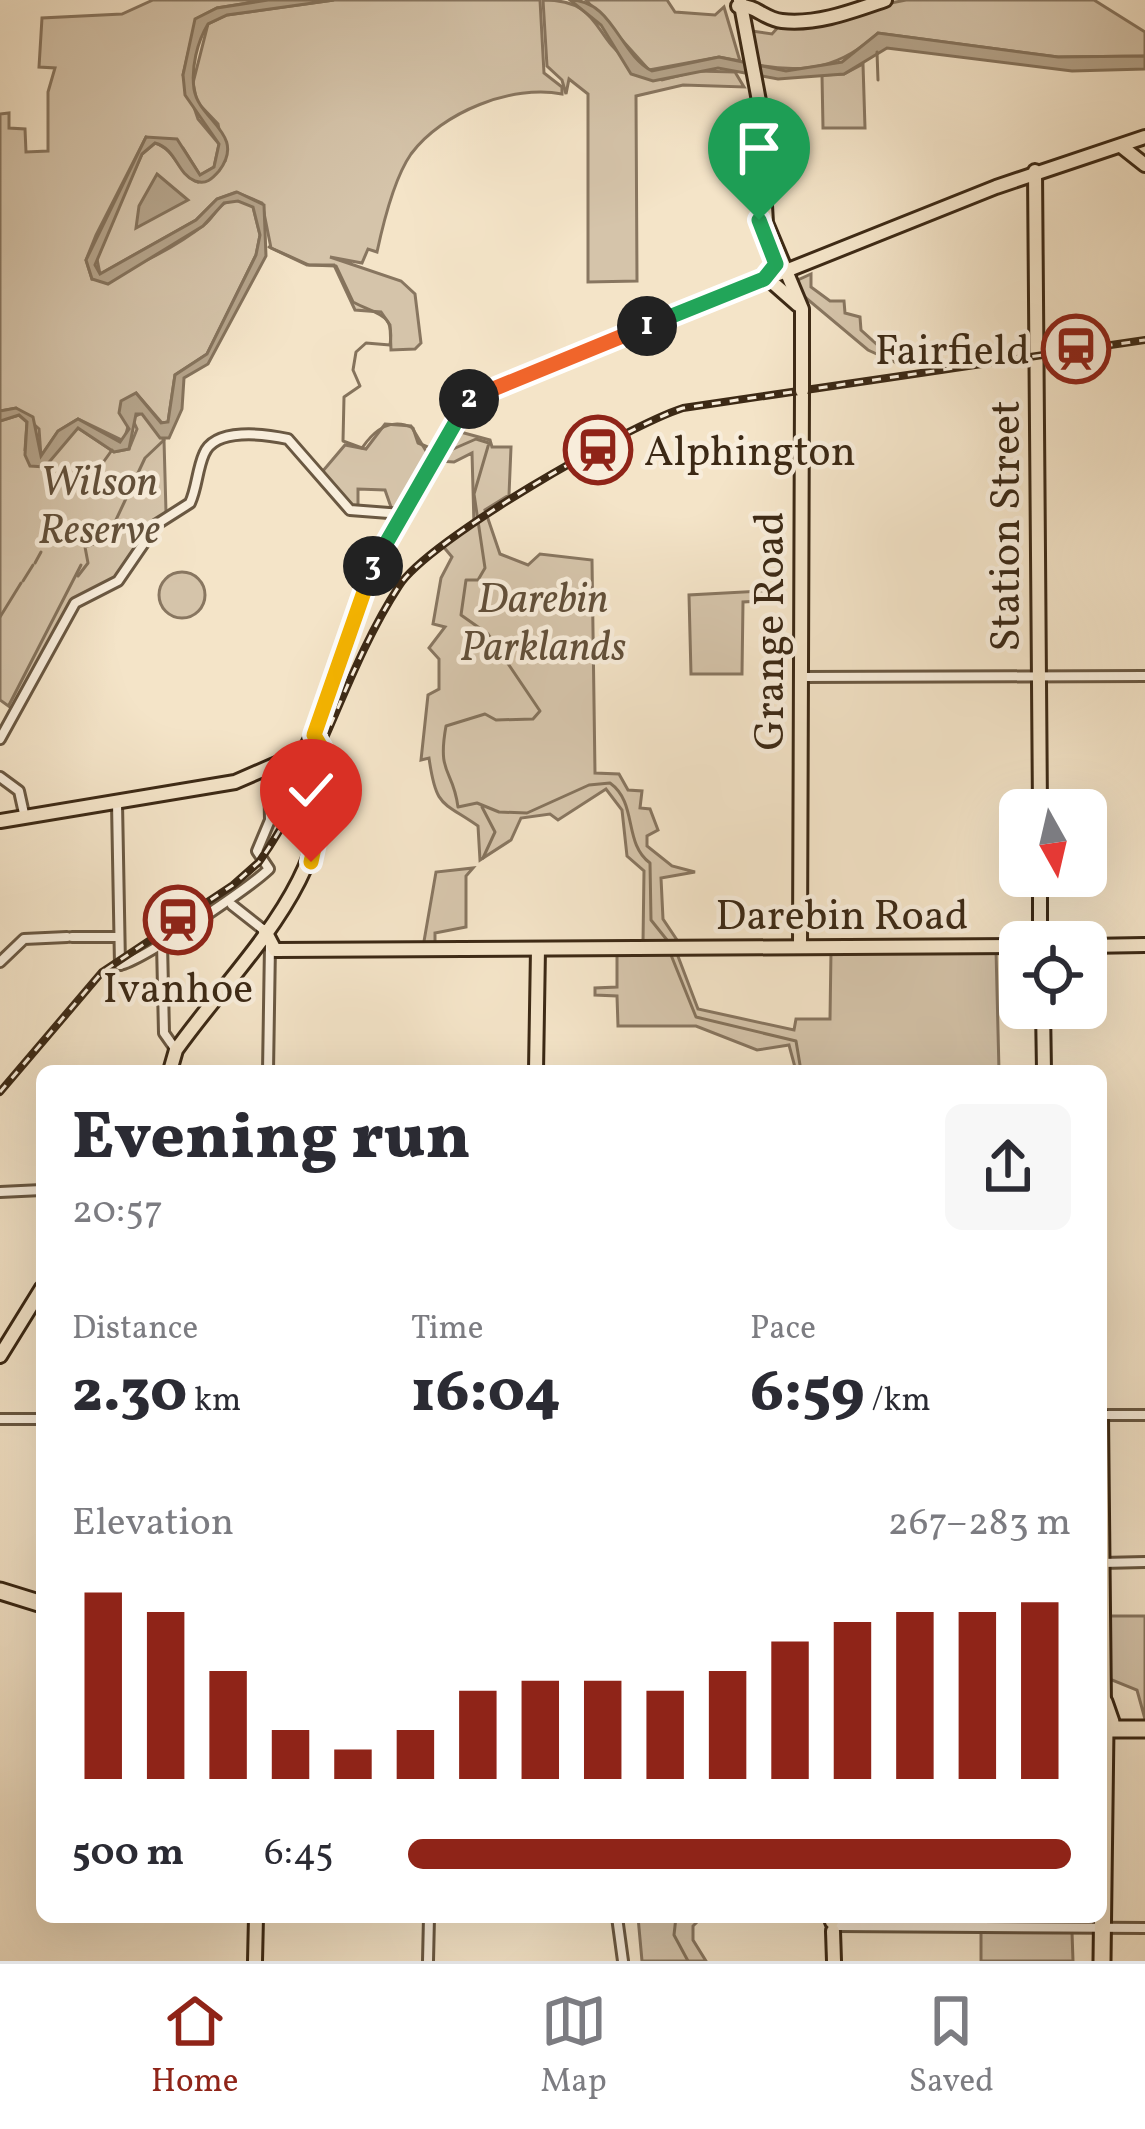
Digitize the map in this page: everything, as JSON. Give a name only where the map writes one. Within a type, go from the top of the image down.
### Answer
[{"type":"highway","points":[[0,1590],[36,1602]]},
{"type":"highway","points":[[1107,1724],[1143,1725]]},
{"type":"highway","points":[[1100,1961],[1102,1924]]},
{"type":"main road","points":[[744,11],[778,20],[812,21],[885,0]]},
{"type":"main road","name":"Grange Road","points":[[744,11],[756,94],[764,215],[800,310],[800,928],[805,946]]},
{"type":"main road","points":[[172,1065],[176,1050],[270,946],[312,861],[320,820],[318,741],[358,600],[463,406],[482,390],[822,260],[996,187],[1031,174],[1137,151]]},
{"type":"main road","name":"Station Street","points":[[1031,174],[1035,195],[1040,789]]},
{"type":"main road","points":[[0,821],[117,803],[269,771],[318,741]]},
{"type":"main road","points":[[1107,946],[1145,945]]},
{"type":"main road","points":[[270,946],[538,955],[536,1065]]},
{"type":"main road","name":"Darebin Road","points":[[538,955],[554,949],[999,946]]},
{"type":"main road","points":[[1042,1029],[1042,1065]]},
{"type":"main road","points":[[0,1356],[36,1298]]},
{"type":"main road","points":[[255,1961],[256,1923]]},
{"type":"main road","points":[[833,1924],[834,1961]]},
{"type":"street","points":[[0,739],[73,606],[118,581],[157,524],[185,508],[213,442],[239,436],[289,439],[350,510],[404,514]]},
{"type":"street","points":[[801,677],[1145,676]]},
{"type":"street","points":[[117,803],[117,950],[123,964],[213,907],[232,905],[269,869],[256,851],[270,820],[269,771]]},
{"type":"street","points":[[0,777],[20,793],[25,820]]},
{"type":"street","points":[[232,905],[270,946],[268,1065]]},
{"type":"street","points":[[0,962],[24,939],[117,937]]},
{"type":"street","points":[[162,943],[164,1034],[176,1050]]},
{"type":"street","points":[[0,1192],[36,1190]]},
{"type":"street","points":[[1107,1415],[1145,1415]]},
{"type":"street","points":[[0,1419],[36,1419]]},
{"type":"street","points":[[1107,1563],[1145,1562]]},
{"type":"street","points":[[428,1961],[429,1923]]},
{"type":"street","points":[[618,1923],[623,1961]]},
{"type":"street","points":[[833,1924],[1145,1928]]},
{"type":"green space","points":[[153,0],[268,0],[217,8],[196,19],[183,75],[198,119],[219,144],[214,167],[200,175],[183,148],[146,137],[86,260],[92,279],[120,272],[166,250],[233,201],[253,207],[260,235],[256,255],[207,354],[175,375],[168,422],[162,423],[137,394],[124,441],[78,419],[58,431],[41,456],[39,429],[16,408],[0,411],[0,114],[9,113],[9,128],[25,129],[26,152],[48,151],[48,92],[55,68],[39,67],[42,18],[122,14]]},
{"type":"green space","points":[[334,0],[540,0],[544,73],[562,87],[562,94],[522,93],[501,98],[441,126],[405,164],[377,252],[368,249],[362,263],[330,257],[401,281],[415,294],[421,343],[415,349],[391,350],[390,325],[381,312],[355,310],[334,265],[307,265],[271,248],[262,203],[236,192],[217,199],[196,220],[100,274],[96,254],[142,154],[155,143],[162,146],[198,182],[225,161],[218,124],[197,102],[193,83],[208,24],[227,15]]},
{"type":"green space","points":[[543,0],[585,12],[627,60],[662,80],[697,71],[735,72],[744,87],[683,85],[636,96],[637,281],[588,282],[588,94],[569,79],[566,94],[562,80],[547,66]]},
{"type":"green space","points":[[586,0],[667,0],[675,12],[715,15],[724,7],[740,61],[719,57],[649,70]]},
{"type":"green space","points":[[906,0],[1094,0],[1145,32],[1145,56],[1058,57],[878,33],[837,60],[807,68],[775,68],[757,65],[752,31],[772,34],[780,25]]},
{"type":"green space","points":[[863,64],[865,128],[823,128],[822,75],[844,74]]},
{"type":"green space","points":[[811,274],[811,287],[830,301],[844,301],[845,313],[860,317],[861,330],[881,348],[904,353],[901,365],[868,350],[800,293],[798,280]]},
{"type":"green space","name":"Wilson Reserve","points":[[142,413],[164,440],[166,512],[113,582],[72,600],[14,710],[0,700],[0,421],[19,415],[27,422],[25,450],[45,467],[64,438],[78,428],[114,452],[129,449],[137,429],[132,418]]},
{"type":"green space","points":[[385,424],[411,426],[429,456],[400,510],[392,510],[385,490],[358,489],[358,509],[345,503],[322,472],[345,445],[366,449]]},
{"type":"green space","name":"Darebin Parklands","points":[[453,430],[490,440],[492,447],[511,447],[509,495],[485,510],[500,554],[528,565],[540,554],[592,560],[595,773],[619,774],[628,790],[642,791],[640,808],[650,809],[658,830],[647,836],[647,846],[672,866],[695,872],[661,878],[663,919],[679,943],[643,943],[644,871],[627,856],[622,810],[606,789],[558,820],[550,814],[521,818],[511,840],[480,860],[478,826],[443,801],[429,758],[421,760],[428,695],[439,689],[439,659],[429,648],[445,627],[433,624],[441,578],[452,557],[442,545],[474,525],[472,453],[454,462],[436,461]]},
{"type":"green space","points":[[182,572],[198,579],[205,595],[198,611],[182,618],[166,611],[159,595],[166,579]]},
{"type":"green space","points":[[761,591],[761,601],[743,602],[742,674],[691,674],[689,595]]},
{"type":"green space","points":[[473,868],[466,876],[466,927],[435,933],[435,946],[423,947],[436,872]]},
{"type":"green space","points":[[996,949],[999,1065],[794,1065],[789,1045],[757,1050],[696,1026],[618,1026],[617,996],[595,995],[595,988],[617,987],[617,954],[676,951],[698,1009],[794,1030],[796,1019],[830,1019],[831,951]]},
{"type":"green space","points":[[1107,1616],[1145,1616],[1145,1719],[1137,1690],[1107,1678]]},
{"type":"green space","points":[[639,1923],[696,1923],[693,1940],[706,1961],[642,1961]]},
{"type":"green space","points":[[981,1931],[1072,1932],[1073,1961],[981,1961]]},
{"type":"shaded area","points":[[268,0],[334,0],[227,15],[208,24],[196,55],[194,89],[225,137],[226,158],[214,176],[199,182],[155,143],[142,154],[95,265],[100,274],[196,220],[217,199],[237,192],[264,205],[266,256],[208,364],[184,378],[182,409],[169,438],[160,438],[142,414],[136,414],[129,449],[114,452],[78,428],[45,467],[30,466],[25,455],[27,422],[19,415],[0,421],[0,411],[16,408],[33,417],[41,456],[58,431],[78,419],[120,442],[129,429],[119,413],[121,401],[136,393],[161,423],[168,422],[175,375],[207,354],[256,255],[260,235],[253,207],[238,201],[224,203],[203,226],[108,284],[92,279],[86,260],[146,137],[177,139],[200,175],[214,167],[219,144],[185,95],[183,75],[195,19],[217,8]]},
{"type":"shaded area","points":[[570,0],[596,9],[652,71],[719,57],[786,71],[842,62],[878,33],[1058,57],[1145,56],[1145,69],[1072,71],[887,48],[844,74],[778,79],[718,68],[653,81],[631,74],[601,25]]},
{"type":"shaded area","points":[[157,174],[188,200],[136,228],[139,206]]},
{"type":"waterway","points":[[877,52],[878,80]]},
{"type":"waterway","points":[[269,247],[309,265],[336,266],[353,302],[382,316],[390,326],[390,345],[366,343],[356,352],[353,370],[360,386],[344,397],[343,441],[362,448],[378,430],[398,424],[413,428],[418,443],[435,450]]},
{"type":"waterway","points":[[444,453],[476,439],[489,443],[474,494],[485,568],[478,580],[466,580],[461,615],[488,634],[540,711],[533,719],[496,720],[485,714],[446,726],[445,763],[458,807],[477,803],[499,812],[527,813],[589,785],[610,783],[619,791],[636,845],[650,863],[651,920],[667,940]]},
{"type":"waterway","points":[[78,576],[88,563],[85,547],[107,539],[145,458],[164,440]]},
{"type":"waterway","points":[[99,493],[97,471],[112,450]]},
{"type":"waterway","points":[[35,563],[41,552]]},
{"type":"waterway","points":[[23,581],[33,565]]},
{"type":"waterway","points":[[9,705],[81,565]]},
{"type":"waterway","points":[[0,617],[21,583]]},
{"type":"waterway","points":[[482,807],[495,832],[483,858]]},
{"type":"waterway","points":[[671,955],[696,1017],[796,1041],[800,1065]]},
{"type":"waterway","points":[[675,1923],[674,1935],[688,1961]]},
{"type":"railway","points":[[0,1092],[102,972],[233,885],[259,862],[298,796],[362,654],[399,586],[417,566],[487,514],[576,460],[683,408],[1145,340]]},
{"type":"place","name":"Fairfield","points":[[1076,349]]},
{"type":"place","name":"Alphington","points":[[598,450]]},
{"type":"place","name":"Ivanhoe","points":[[178,920]]},
{"type":"route","points":[[311,862],[320,820],[323,754],[314,735],[358,600],[463,406],[482,390],[764,279],[776,264],[759,220]]}]
